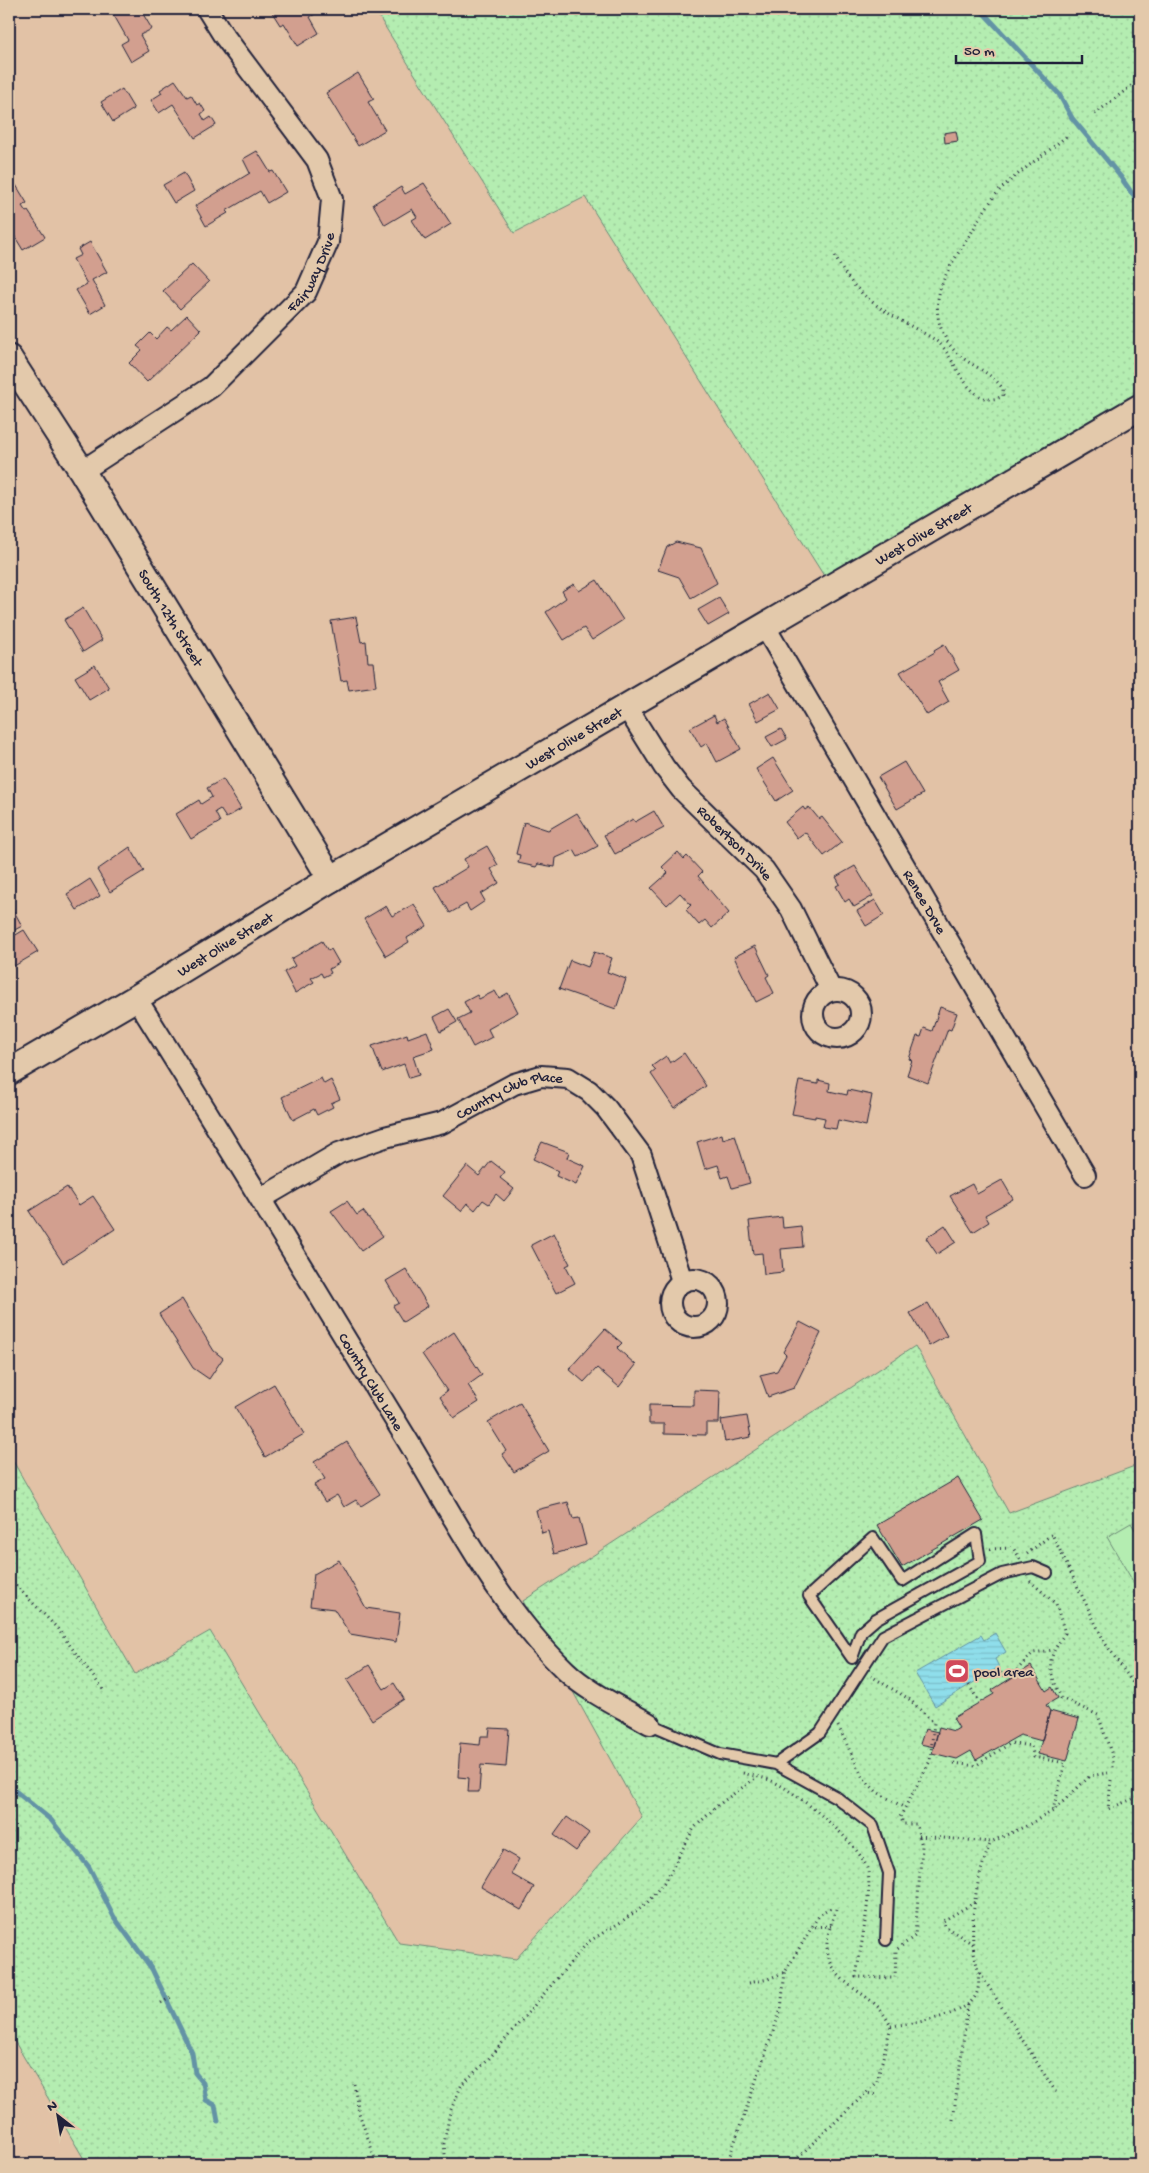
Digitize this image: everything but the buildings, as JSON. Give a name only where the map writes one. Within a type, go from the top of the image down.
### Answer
[{"type":"street","name":"Fairway Drive","points":[[82,471],[211,387],[306,292],[328,242],[332,199],[316,160],[222,33],[207,9]]},
{"type":"street","name":"South 12th Street","points":[[9,358],[82,471],[331,879]]},
{"type":"street","name":"West Olive Street","points":[[9,1072],[136,998],[331,879],[765,627],[1140,406]]},
{"type":"street","name":"Renee Drve","points":[[765,627],[1085,1175]]},
{"type":"street","name":"Robertson Drive","points":[[626,706],[664,767],[681,789],[764,870],[791,909],[831,990]]},
{"type":"street","name":"Country Club Lane","points":[[136,998],[262,1198],[470,1542],[527,1628],[567,1672],[650,1724]]},
{"type":"street","name":"Country Club Place","points":[[262,1198],[338,1153],[385,1137],[442,1123],[514,1084],[541,1076],[568,1078],[589,1091],[606,1108],[641,1155],[682,1281]]},
{"type":"lane","points":[[976,1534],[979,1553],[980,1562],[876,1619],[861,1632],[852,1658],[809,1596],[873,1538],[902,1581],[976,1534]]},
{"type":"lane","points":[[776,1764],[820,1733],[883,1636],[1002,1574],[1033,1567],[1047,1573]]},
{"type":"lane","points":[[650,1724],[720,1754],[776,1764],[836,1796],[873,1826],[889,1873],[886,1940]]},
{"type":"path","points":[[1095,114],[1140,79]]},
{"type":"path","points":[[835,256],[847,279],[862,295],[942,346],[969,388],[985,396],[997,399],[1003,396],[1003,389],[998,381],[987,372],[971,366],[957,354],[945,338],[938,320],[938,297],[953,259],[993,198],[1004,186],[1069,134]]},
{"type":"path","points":[[1113,1768],[1113,1758],[1098,1715],[1061,1698],[1049,1670],[1053,1650],[1065,1633],[1056,1604],[1013,1566],[1052,1534],[1105,1643],[1140,1693]]},
{"type":"path","points":[[979,1553],[998,1547],[1013,1548],[1021,1559]]},
{"type":"path","points":[[9,1578],[57,1628],[104,1691]]},
{"type":"path","points":[[998,1668],[1002,1676],[1016,1670],[1033,1654],[1053,1650]]},
{"type":"path","points":[[969,1685],[978,1700]]},
{"type":"path","points":[[954,1763],[974,1766],[1011,1743],[1032,1746],[1034,1757],[1065,1763],[1053,1811]]},
{"type":"path","points":[[446,2164],[444,2144],[448,2120],[462,2084],[487,2061],[588,1942],[622,1922],[647,1903],[666,1880],[694,1828],[718,1805],[776,1764]]},
{"type":"path","points":[[9,1776],[12,1773]]},
{"type":"path","points":[[919,1836],[991,1842],[1053,1811],[1090,1776],[1108,1773]]},
{"type":"path","points":[[1111,1780],[1108,1810],[1140,1796]]},
{"type":"path","points":[[890,2026],[947,2015],[968,2004],[978,1991],[979,1973],[973,1944],[976,1902],[982,1864],[991,1842]]},
{"type":"path","points":[[973,1944],[944,1926],[943,1921],[976,1902]]},
{"type":"path","points":[[727,2164],[781,2009],[785,1972],[817,1918],[826,1910],[834,1908],[827,1946],[833,1965],[843,1980],[875,2003],[884,2014],[890,2026],[877,2081],[791,2164]]},
{"type":"path","points":[[812,1928],[832,1926]]},
{"type":"path","points":[[749,1983],[768,1979],[785,1972]]},
{"type":"path","points":[[979,1973],[1057,2094]]},
{"type":"path","points":[[161,2003],[173,1996]]},
{"type":"path","points":[[953,2120],[968,2004]]},
{"type":"path","points":[[354,2084],[365,2135],[377,2164]]},
{"type":"path","points":[[866,2093],[877,2095]]},
{"type":"green space","points":[[374,9],[1140,9],[1140,406],[831,587],[585,197],[514,233]]},
{"type":"green space","points":[[915,1346],[1009,1513],[1140,1464],[1140,2164],[87,2164],[9,2032],[9,1454],[135,1674],[210,1631],[399,1943],[516,1959],[642,1817],[523,1601]]},
{"type":"green space","points":[[1131,1523],[1140,1538],[1140,1588],[1138,1590],[1107,1537]]},
{"type":"water","name":"pool area","points":[[995,1633],[1006,1652],[995,1659],[999,1667],[935,1706],[915,1673],[981,1635],[984,1640]]},
{"type":"waterway","points":[[980,9],[1059,94],[1072,118],[1120,176],[1140,205]]},
{"type":"waterway","points":[[9,1786],[51,1820],[89,1867],[114,1917],[152,1969],[192,2053],[195,2073],[203,2083],[206,2100],[215,2105],[218,2121]]},
{"type":"place","name":"pool area","points":[[957,1671]]}]
